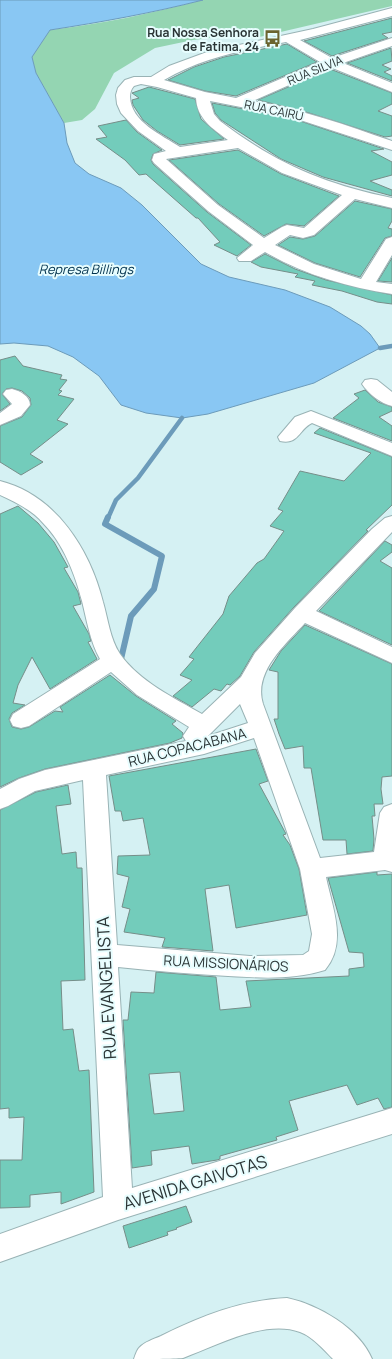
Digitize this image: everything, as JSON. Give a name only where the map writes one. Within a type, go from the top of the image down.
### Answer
[{"type":"street","points":[[155,82],[158,77],[202,58],[238,48],[288,38],[392,12]]},
{"type":"street","points":[[288,38],[331,63],[392,88]]},
{"type":"street","name":"RUA SILVIA","points":[[239,102],[331,63],[392,42]]},
{"type":"street","name":"RUA CAIRÚ","points":[[177,152],[144,129],[125,107],[123,92],[128,84],[133,82],[155,82],[203,96],[298,114],[392,146]]},
{"type":"street","points":[[203,96],[204,110],[207,117],[240,143],[296,175],[352,194],[392,203]]},
{"type":"street","points":[[240,143],[161,155],[159,160],[216,212],[263,246],[315,271],[366,285],[392,289]]},
{"type":"street","points":[[245,258],[287,230],[304,233],[309,232],[352,194]]},
{"type":"street","points":[[366,285],[392,242]]},
{"type":"street","points":[[371,384],[392,401]]},
{"type":"street","points":[[0,420],[15,412],[22,405],[21,401],[12,394]]},
{"type":"street","points":[[287,437],[301,421],[311,416],[392,450]]},
{"type":"street","points":[[0,486],[43,511],[59,528],[76,560],[92,598],[98,624],[113,661],[134,681],[157,698],[205,726]]},
{"type":"street","points":[[178,752],[250,681],[267,653],[302,613],[378,534],[392,522]]},
{"type":"street","points":[[302,613],[392,656]]},
{"type":"street","points":[[20,720],[113,661]]},
{"type":"street","name":"RUA COPACABANA","points":[[0,800],[27,785],[178,752],[210,744],[262,727],[252,707],[249,692],[250,681]]},
{"type":"street","name":"RUA MISSIONÁRIOS","points":[[105,955],[246,967],[296,966],[315,962],[322,954],[325,944],[312,869],[262,727]]},
{"type":"street","name":"RUA EVANGELISTA","points":[[94,770],[118,1206]]},
{"type":"street","points":[[312,869],[388,861],[392,813]]},
{"type":"street","name":"AVENIDA GAIVOTAS","points":[[0,1248],[118,1206],[392,1121]]},
{"type":"street","points":[[150,1359],[208,1331],[252,1317],[290,1314],[304,1318],[321,1327],[356,1359]]},
{"type":"green space","points":[[203,0],[392,0],[392,6],[255,38],[218,37],[193,40],[155,48],[114,73],[95,109],[82,120],[64,123],[36,73],[32,57],[50,30],[127,18]]},
{"type":"water","name":"Represa Billings","points":[[0,0],[203,0],[127,17],[50,30],[32,57],[36,73],[64,123],[67,143],[75,163],[89,174],[121,188],[142,205],[201,264],[229,277],[285,290],[330,307],[361,326],[370,334],[380,348],[314,383],[208,414],[182,418],[146,413],[121,405],[99,376],[73,357],[48,346],[14,343],[0,344]]},
{"type":"building","points":[[392,18],[392,32],[382,34],[388,38],[332,56],[304,41]]},
{"type":"building","points":[[287,44],[317,62],[236,96],[205,91],[168,80],[194,67],[224,57]]},
{"type":"building","points":[[391,48],[392,61],[382,65],[391,69],[384,72],[392,76],[392,81],[347,63]]},
{"type":"building","points":[[330,69],[392,93],[392,104],[378,111],[392,116],[392,136],[385,137],[306,112],[258,100]]},
{"type":"building","points":[[149,87],[195,99],[201,119],[224,139],[180,145],[157,131],[143,120],[133,105],[132,100],[139,98],[132,93]]},
{"type":"building","points":[[212,103],[291,118],[384,149],[371,151],[392,162],[392,175],[370,181],[392,190],[392,196],[323,177],[281,159],[221,120],[215,113]]},
{"type":"building","points":[[126,120],[137,132],[162,150],[153,154],[151,160],[153,164],[207,212],[251,245],[237,256],[214,245],[220,242],[198,218],[196,218],[146,174],[139,175],[125,160],[96,139],[107,137],[98,126]]},
{"type":"building","points":[[238,150],[281,174],[339,196],[304,226],[286,224],[264,236],[219,204],[169,160]]},
{"type":"building","points":[[355,201],[392,209],[392,221],[388,228],[392,229],[392,236],[385,238],[360,277],[315,263],[278,245],[290,237],[303,239],[315,236]]},
{"type":"building","points":[[265,254],[295,269],[326,280],[392,295],[392,304],[377,302],[342,291],[312,285],[315,281],[295,277],[298,274],[261,267],[251,262]]},
{"type":"building","points":[[392,258],[392,282],[378,281]]},
{"type":"building","points":[[15,356],[23,366],[62,375],[60,379],[67,380],[59,390],[62,391],[58,395],[74,399],[57,420],[68,424],[30,454],[43,462],[21,475],[0,462],[0,426],[22,417],[31,405],[30,398],[22,391],[12,388],[6,389],[2,394],[10,404],[0,411],[0,360]]},
{"type":"building","points":[[365,390],[378,402],[392,407],[392,411],[379,417],[392,426],[392,441],[333,418],[359,398],[354,394]]},
{"type":"building","points":[[320,428],[392,457],[392,505],[366,530],[368,531],[294,607],[254,652],[240,676],[230,685],[227,684],[221,691],[214,689],[192,707],[173,696],[192,680],[180,675],[194,659],[189,657],[223,614],[229,596],[257,563],[264,559],[284,531],[270,526],[283,511],[278,509],[300,471],[344,481],[371,453],[314,433]]},
{"type":"building","points":[[18,506],[38,523],[54,542],[68,567],[64,568],[78,592],[81,604],[73,606],[89,634],[91,641],[88,642],[97,659],[50,689],[32,657],[18,685],[13,703],[25,705],[12,713],[9,719],[12,727],[21,729],[29,727],[55,711],[63,712],[60,707],[110,675],[136,696],[176,721],[172,724],[183,733],[182,738],[170,743],[45,769],[19,778],[0,787],[0,514]]},
{"type":"building","points":[[385,541],[392,545],[392,552],[380,561],[392,568],[392,645],[319,611]]},
{"type":"building","points":[[305,625],[392,664],[392,776],[382,777],[381,789],[383,804],[374,804],[375,816],[372,816],[374,839],[373,851],[347,854],[346,840],[323,840],[311,768],[304,768],[303,746],[285,749],[274,719],[278,719],[278,672],[269,670],[281,651]]},
{"type":"building","points":[[256,749],[268,781],[259,784],[286,834],[283,835],[290,845],[299,869],[307,915],[236,928],[229,885],[205,889],[213,951],[162,947],[165,938],[124,932],[130,909],[122,907],[129,877],[117,874],[118,856],[150,855],[143,818],[123,821],[121,811],[115,811],[109,776]]},
{"type":"building","points":[[68,785],[71,804],[56,806],[62,854],[76,852],[77,868],[82,868],[85,980],[61,981],[63,1030],[73,1029],[79,1071],[89,1070],[94,1192],[61,1204],[61,1192],[30,1195],[30,1207],[0,1208],[0,1160],[22,1160],[24,1117],[9,1118],[9,1108],[0,1109],[0,810],[36,792]]},
{"type":"building","points":[[377,872],[377,875],[392,874],[392,1107],[384,1109],[378,1098],[357,1105],[347,1085],[289,1101],[298,1130],[276,1137],[277,1140],[220,1156],[220,1159],[217,1160],[192,1164],[189,1146],[151,1151],[152,1165],[132,1168],[123,1020],[128,1020],[131,992],[154,993],[156,972],[216,977],[220,1010],[251,1007],[246,981],[349,976],[349,969],[364,967],[363,953],[349,952],[328,878]],"holes":[[[180,1072],[184,1111],[154,1114],[149,1074]]]},
{"type":"building","points":[[186,1206],[192,1222],[167,1232],[168,1235],[129,1248],[123,1226]]},
{"type":"waterway","points":[[380,348],[392,346]]},
{"type":"waterway","points":[[108,518],[116,500],[138,478],[182,418]]},
{"type":"waterway","points":[[108,517],[105,524],[162,556],[154,589],[131,616],[121,659]]},
{"type":"place","name":"Rua Nossa Senhora de Fatima, 24","points":[[272,39]]}]
